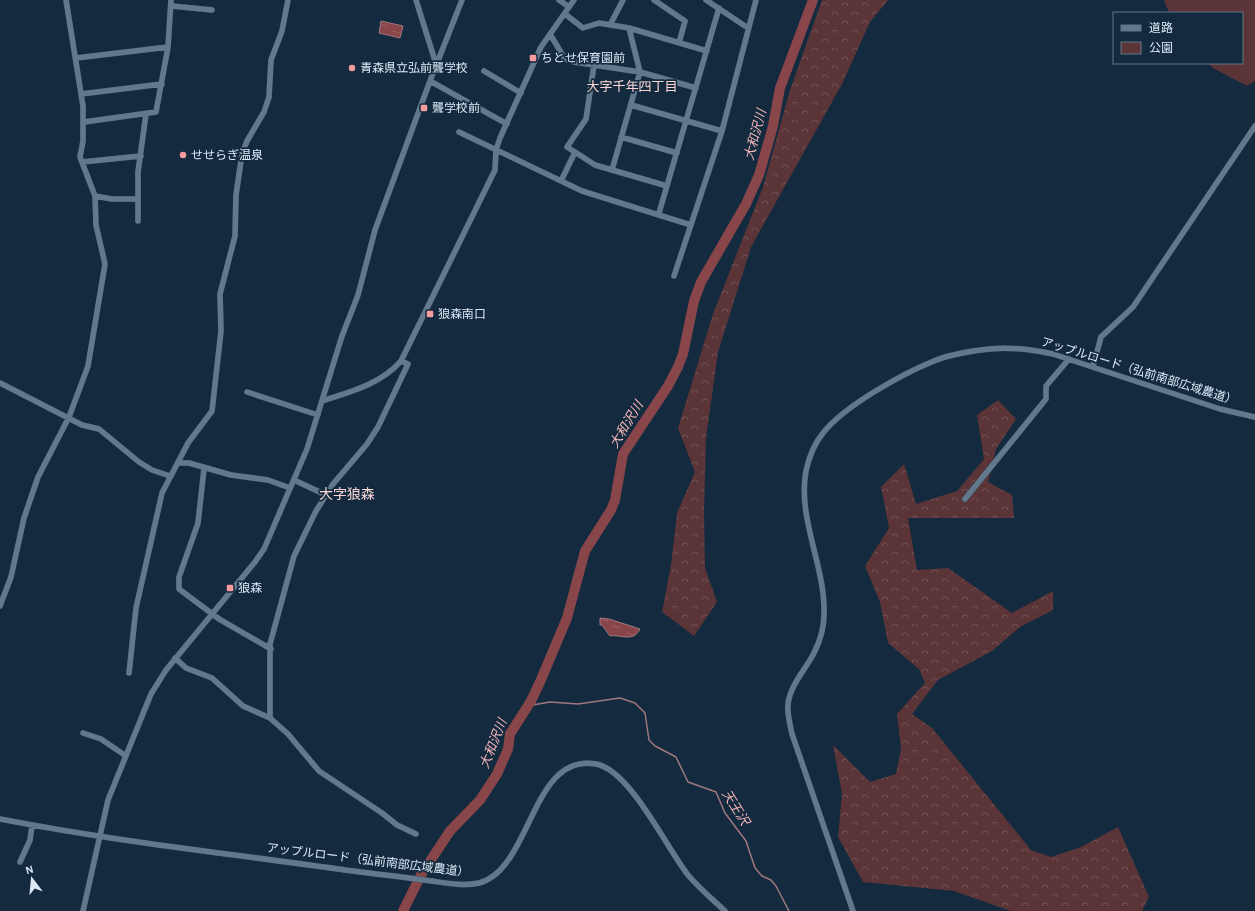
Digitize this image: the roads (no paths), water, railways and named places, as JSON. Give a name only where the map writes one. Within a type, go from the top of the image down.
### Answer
[{"type":"street","points":[[0,606],[11,577],[24,518],[38,477],[69,418],[89,361],[105,264],[96,225],[95,196],[82,162],[81,151],[84,122],[76,58],[66,0]]},
{"type":"street","points":[[84,122],[156,112],[168,47],[172,6],[171,0]]},
{"type":"street","points":[[129,673],[138,596],[161,500],[170,476],[179,463],[188,443],[212,410],[221,331],[220,294],[235,236],[236,195],[242,154],[247,141],[266,107],[269,97],[271,60],[282,31],[288,0]]},
{"type":"street","points":[[416,0],[437,64]]},
{"type":"street","points":[[83,911],[108,800],[155,687],[175,658],[214,614],[261,553],[307,449],[342,336],[358,295],[375,230],[430,80],[462,0]]},
{"type":"street","points":[[560,0],[569,7]]},
{"type":"street","points":[[322,401],[367,386],[393,369],[401,361],[495,170],[496,150],[541,47],[574,0]]},
{"type":"street","points":[[610,25],[623,0]]},
{"type":"street","points":[[654,0],[685,21],[679,43]]},
{"type":"street","points":[[706,0],[748,28]]},
{"type":"street","points":[[674,276],[722,131],[756,0]]},
{"type":"street","points":[[172,6],[212,10]]},
{"type":"street","points":[[659,213],[719,8]]},
{"type":"street","points":[[565,14],[583,28],[599,24],[629,28],[707,51]]},
{"type":"street","points":[[612,170],[640,72],[629,28]]},
{"type":"street","points":[[550,34],[565,59],[640,72],[696,88]]},
{"type":"street","points":[[76,58],[168,47]]},
{"type":"street","points":[[594,65],[586,119],[567,147],[595,165],[667,186]]},
{"type":"street","points":[[484,71],[521,92]]},
{"type":"street","points":[[430,80],[507,124]]},
{"type":"street","points":[[81,94],[162,84]]},
{"type":"street","points":[[631,105],[722,131]]},
{"type":"street","points":[[138,221],[138,172],[146,114]]},
{"type":"street","points":[[1093,367],[1101,337],[1133,307],[1255,126]]},
{"type":"street","points":[[459,132],[582,191],[659,213],[691,225]]},
{"type":"street","points":[[621,138],[677,153]]},
{"type":"street","points":[[561,181],[575,152]]},
{"type":"street","points":[[82,162],[141,156]]},
{"type":"street","points":[[95,196],[112,199],[137,199]]},
{"type":"street","name":"アップルロード（弘前南部広域農道）","points":[[853,911],[795,745],[788,717],[788,702],[793,688],[814,653],[819,640],[824,616],[823,592],[805,495],[805,477],[810,456],[823,433],[846,412],[903,376],[935,360],[968,352],[998,348],[1037,351],[1069,359],[1220,409],[1255,417]]},
{"type":"street","points":[[965,498],[1046,399],[1046,386],[1069,359]]},
{"type":"street","points":[[270,718],[270,644],[290,565],[326,495],[342,473],[367,444],[378,427],[408,364],[401,361]]},
{"type":"street","points":[[0,383],[82,425],[99,429],[139,462],[152,470],[170,476]]},
{"type":"street","points":[[247,392],[318,415]]},
{"type":"street","points":[[179,463],[189,464],[231,475],[268,480],[290,488]]},
{"type":"street","points":[[204,468],[198,523],[178,584],[180,592],[214,614],[219,619],[271,650]]},
{"type":"street","points":[[294,480],[326,495]]},
{"type":"street","points":[[175,658],[186,668],[212,678],[243,706],[270,718],[288,734],[319,771],[382,812],[397,825],[416,834]]},
{"type":"street","points":[[82,732],[101,739],[126,756]]},
{"type":"street","name":"アップルロード（弘前南部広域農道）","points":[[0,820],[99,837],[393,876],[469,884],[485,881],[493,877],[508,859],[544,794],[555,778],[570,767],[579,764],[596,764],[606,766],[622,779],[688,875],[703,892],[725,911]]},
{"type":"street","points":[[20,862],[30,840],[32,826]]},
{"type":"water","points":[[381,21],[403,26],[400,38],[379,33]]},
{"type":"water","points":[[600,618],[609,619],[640,629],[634,636],[630,637],[610,636],[602,625],[600,625]]},
{"type":"waterway","name":"大和沢川","points":[[403,911],[421,875],[450,831],[480,800],[497,774],[508,749],[510,734],[531,701],[540,682],[567,618],[585,551],[611,510],[615,500],[623,454],[668,386],[678,367],[683,354],[694,301],[701,282],[746,204],[759,175],[773,126],[780,88],[813,0]]},
{"type":"waterway","name":"天王沢","points":[[527,706],[550,702],[578,704],[620,698],[635,703],[645,713],[649,740],[655,746],[676,757],[688,782],[716,792],[725,813],[746,841],[755,868],[762,876],[771,880],[776,886],[789,911]]},
{"type":"place","name":"ちとせ保育園前","points":[[533,58]]},
{"type":"place","name":"青森県立弘前聾学校","points":[[352,68]]},
{"type":"place","name":"聾学校前","points":[[424,108]]},
{"type":"place","name":"せせらぎ温泉","points":[[183,155]]},
{"type":"place","name":"狼森南口","points":[[430,314]]},
{"type":"place","name":"狼森","points":[[230,588]]},
{"type":"district","name":"大字千年四丁目","points":[[632,87]]},
{"type":"district","name":"大字狼森","points":[[347,495]]}]
